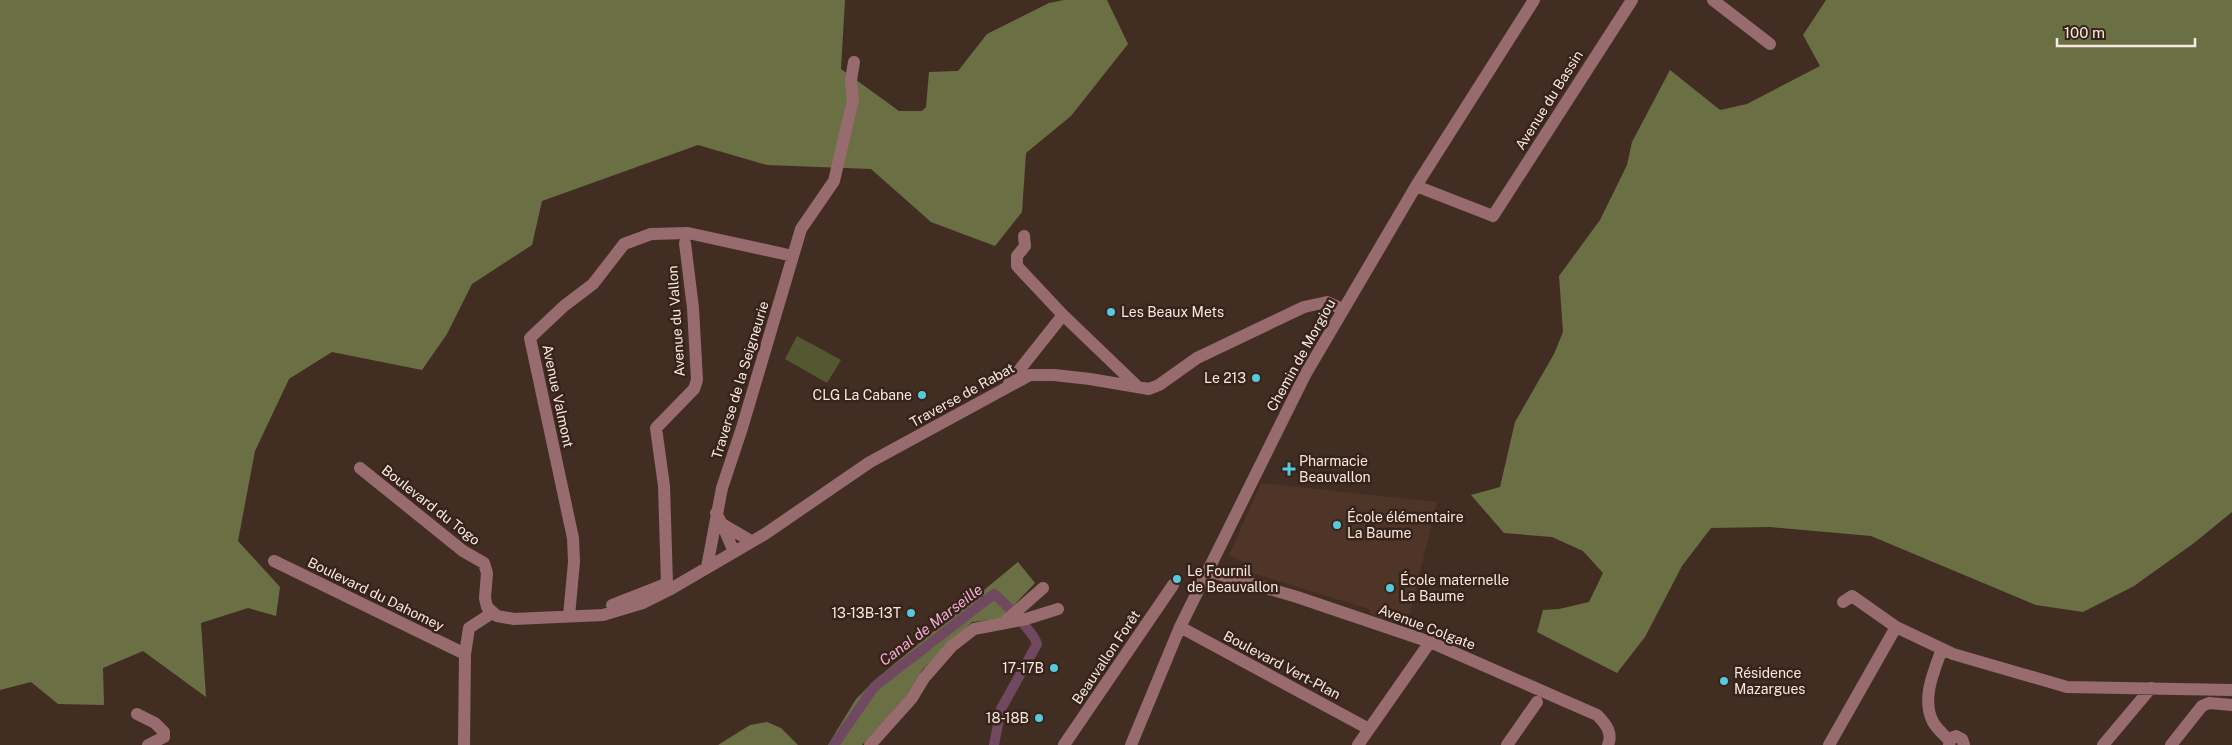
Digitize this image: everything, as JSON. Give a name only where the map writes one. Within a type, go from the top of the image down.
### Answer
[{"type":"street","name":"Chemin de Morgiou","points":[[1136,743],[1180,627],[1305,375],[1342,309],[1416,186],[1534,0]]},
{"type":"street","name":"Avenue du Bassin","points":[[1416,186],[1493,216],[1632,0]]},
{"type":"street","points":[[1713,0],[1770,44]]},
{"type":"street","name":"Traverse de la Seigneurie","points":[[707,567],[719,519],[722,488],[742,428],[801,229],[834,181],[853,100],[851,80],[854,62]]},
{"type":"street","name":"Avenue Valmont","points":[[575,615],[573,538],[530,338],[564,306],[593,284],[624,244],[651,234],[670,232],[686,238],[793,256]]},
{"type":"street","points":[[1024,236],[1025,246],[1017,256],[1017,266],[1063,316],[1138,387]]},
{"type":"street","name":"Avenue du Vallon","points":[[668,587],[664,486],[656,428],[694,389],[697,380],[693,308],[686,238]]},
{"type":"street","name":"Traverse de Rabat","points":[[751,542],[870,462],[1030,375],[1042,374],[1090,379],[1149,389],[1159,385],[1197,358],[1304,307],[1327,302],[1342,309]]},
{"type":"street","points":[[1006,387],[1063,316]]},
{"type":"street","name":"Boulevard du Togo","points":[[360,468],[463,552],[484,563],[487,573],[485,598],[492,613]]},
{"type":"street","points":[[464,745],[465,654],[469,628],[473,624],[492,613],[497,616],[514,619],[603,615],[643,603],[668,587],[751,542],[719,519]]},
{"type":"street","points":[[719,519],[734,552]]},
{"type":"street","name":"Boulevard du Dahomey","points":[[274,561],[465,654]]},
{"type":"street","name":"Avenue Colgate","points":[[1208,571],[1297,597],[1430,642],[1597,715],[1609,729],[1611,739],[1608,745]]},
{"type":"street","name":"Beauvallon Forêt","points":[[1064,745],[1173,585]]},
{"type":"street","points":[[1002,624],[1043,588]]},
{"type":"street","points":[[1843,602],[1852,596],[1896,626],[1953,654],[2066,687],[2232,690]]},
{"type":"street","points":[[870,745],[912,698],[924,678],[952,646],[974,629],[1002,624],[1058,609]]},
{"type":"street","points":[[1829,745],[1896,626]]},
{"type":"street","name":"Boulevard Vert-Plan","points":[[1180,627],[1369,729]]},
{"type":"street","points":[[1358,745],[1430,642]]},
{"type":"street","points":[[1942,649],[1930,686],[1928,705],[1933,723],[1949,743],[1954,736],[1959,736],[1964,745]]},
{"type":"street","points":[[2104,745],[2151,688]]},
{"type":"street","points":[[1507,745],[1537,702]]},
{"type":"street","points":[[2171,745],[2202,706],[2209,703],[2232,705]]},
{"type":"street","points":[[137,714],[154,723],[164,732],[164,737],[148,745]]},
{"type":"shaded area","name":"École élémentaire La Baume","points":[[1261,483],[1437,502],[1407,626],[1370,614],[1369,609],[1242,570],[1244,563],[1229,555]]},
{"type":"green space","points":[[0,0],[845,0],[841,69],[899,111],[922,111],[926,107],[929,72],[958,71],[987,34],[1049,3],[1064,0],[1107,0],[1128,44],[1071,116],[1026,153],[1022,212],[995,246],[931,222],[871,169],[767,165],[698,145],[542,201],[532,245],[472,284],[447,334],[422,370],[332,352],[289,379],[255,451],[238,541],[280,587],[276,616],[248,608],[201,623],[206,697],[143,651],[103,668],[104,705],[58,704],[31,682],[0,690]]},
{"type":"green space","points":[[1826,0],[2232,0],[2232,512],[2194,543],[2134,586],[2083,612],[2036,605],[1871,536],[1770,527],[1711,528],[1682,566],[1645,637],[1617,673],[1537,632],[1543,610],[1559,609],[1589,602],[1603,573],[1583,551],[1552,537],[1504,533],[1471,495],[1500,487],[1515,422],[1554,354],[1563,332],[1559,276],[1600,220],[1627,165],[1632,142],[1670,70],[1720,110],[1747,104],[1820,66],[1803,35]]},
{"type":"green space","points":[[797,336],[841,360],[827,383],[785,359]]},
{"type":"green space","points":[[1018,562],[1035,583],[1001,619],[972,622],[922,670],[907,695],[862,745],[828,745],[856,699],[876,679]]},
{"type":"green space","points":[[767,722],[781,728],[798,745],[718,745],[750,725]]},
{"type":"waterway","name":"Canal de Marseille","points":[[834,745],[874,687],[994,594],[1025,626],[1037,644],[1001,709],[994,745]]},
{"type":"place","name":"Les Beaux Mets","points":[[1111,312]]},
{"type":"place","name":"Le 213","points":[[1256,378]]},
{"type":"place","name":"CLG La Cabane","points":[[922,395]]},
{"type":"place","name":"Pharmacie Beauvallon","points":[[1289,469]]},
{"type":"place","name":"École élémentaire La Baume","points":[[1337,525]]},
{"type":"place","name":"Le Fournil de Beauvallon","points":[[1177,579]]},
{"type":"place","name":"École maternelle La Baume","points":[[1390,588]]},
{"type":"place","name":"13-13B-13T","points":[[911,613]]},
{"type":"place","name":"17-17B","points":[[1054,668]]},
{"type":"place","name":"Résidence Mazargues","points":[[1724,681]]},
{"type":"place","name":"18-18B","points":[[1039,718]]}]
